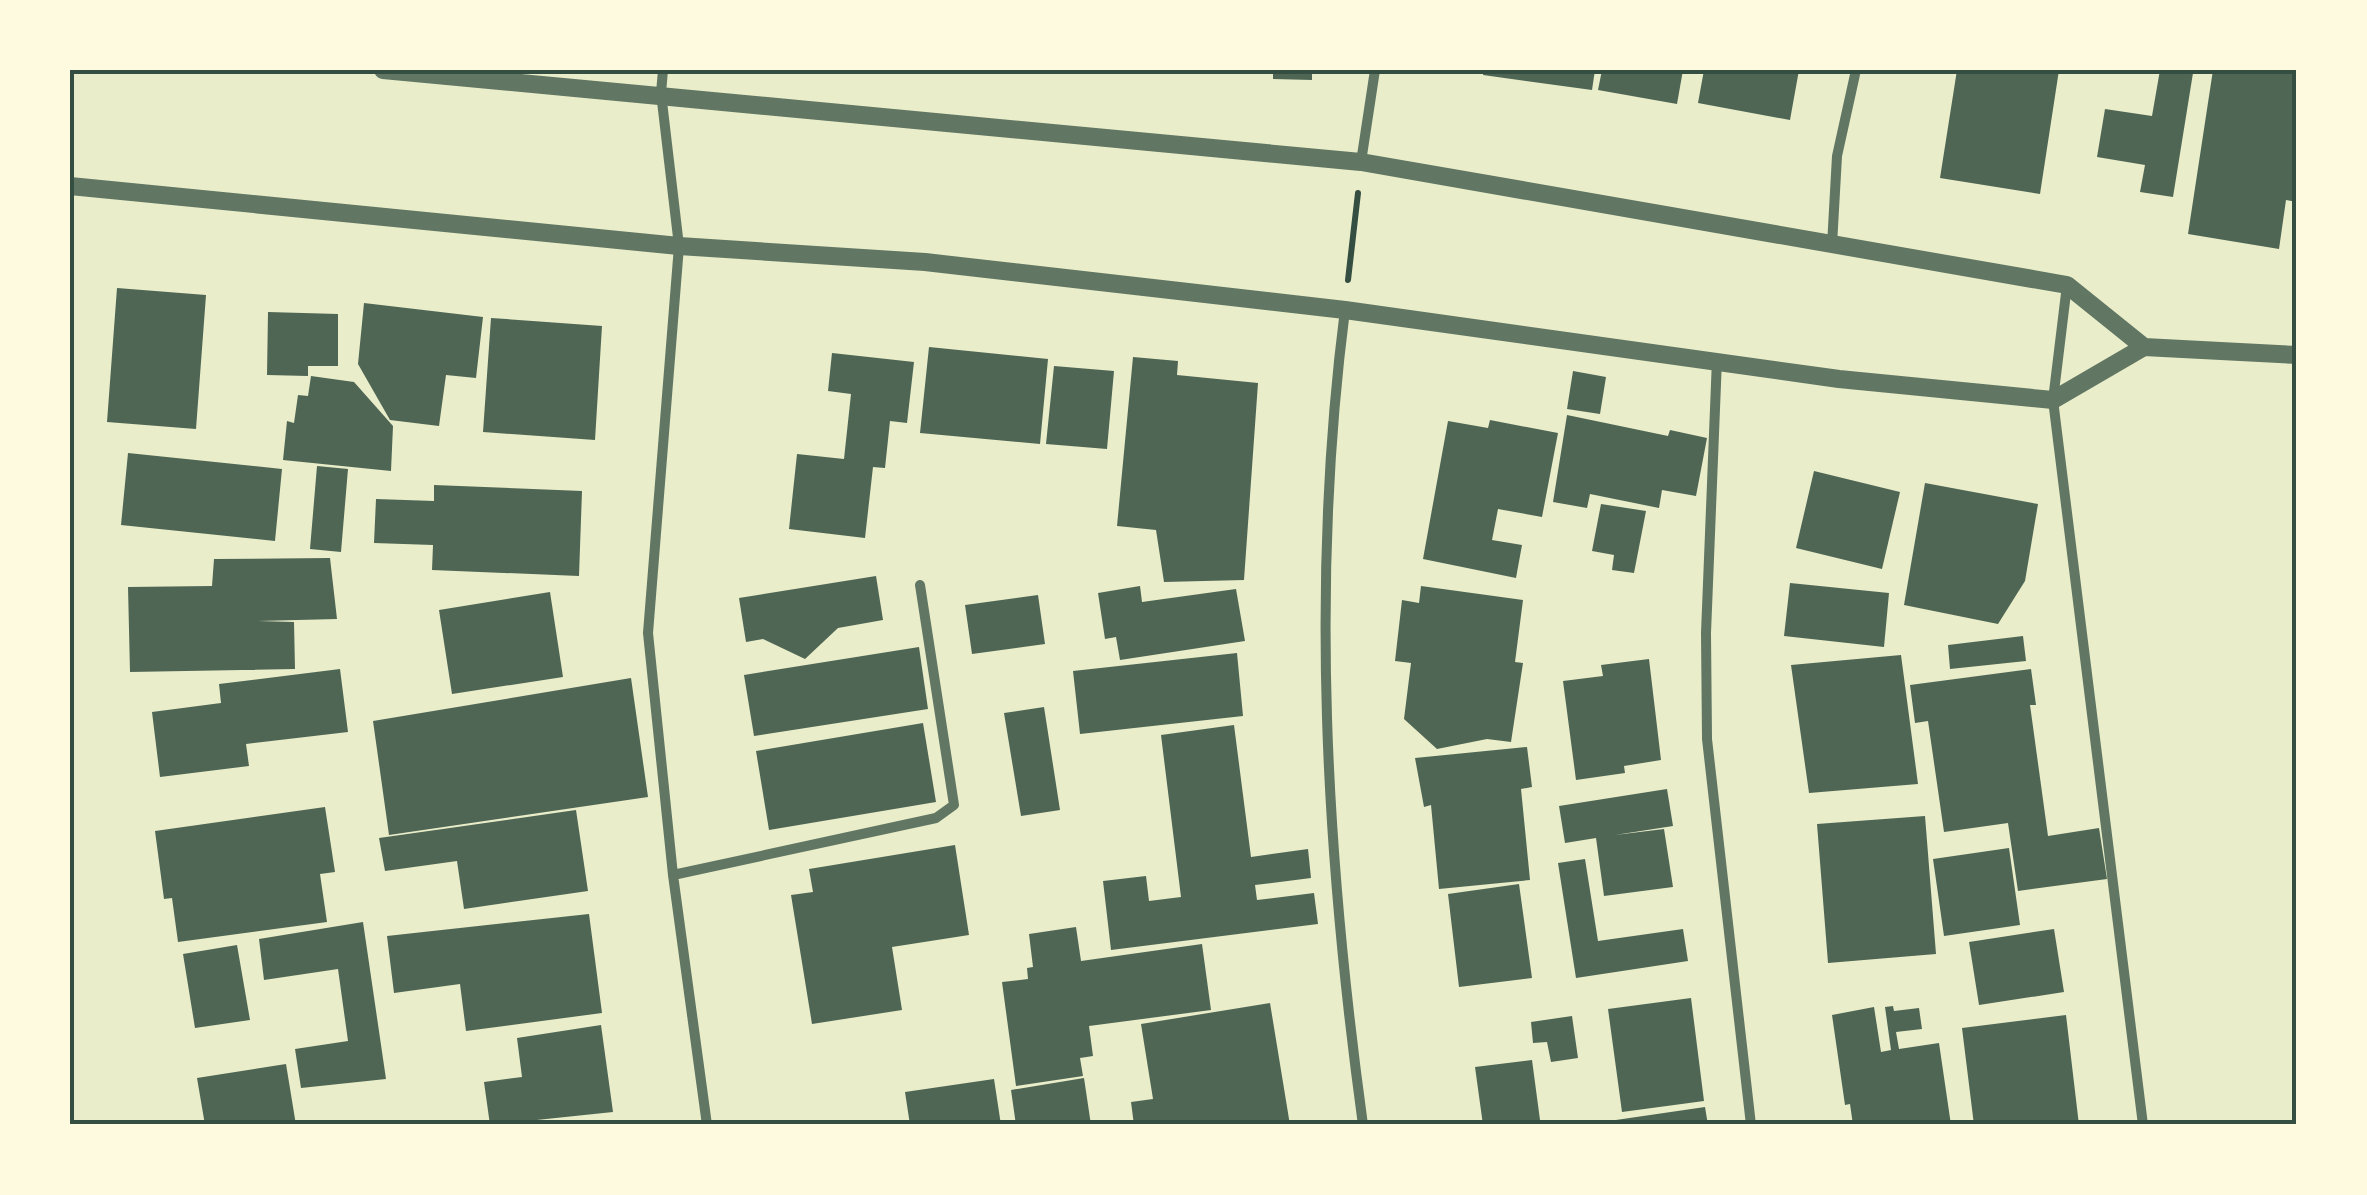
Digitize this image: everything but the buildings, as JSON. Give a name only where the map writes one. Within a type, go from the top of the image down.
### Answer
[{"type":"street","points":[[383,70],[661,93],[1361,162],[2067,285],[2144,347]]},
{"type":"street","points":[[663,70],[661,93],[679,246],[648,632],[673,875],[707,1125]]},
{"type":"street","points":[[1361,162],[1375,70]]},
{"type":"street","points":[[1832,246],[1838,156],[1856,70]]},
{"type":"street","points":[[70,186],[679,246],[925,262],[1345,310],[1839,379],[2053,400],[2144,347],[2297,355]]},
{"type":"street","points":[[2067,285],[2053,400],[2144,1125]]},
{"type":"street","points":[[1345,310],[1337,372],[1323,661],[1334,866],[1363,1125]]},
{"type":"street","points":[[1717,359],[1706,633],[1708,740],[1751,1125]]},
{"type":"street","points":[[673,875],[936,818],[954,806],[920,584]]},
{"type":"path","points":[[1345,310],[1361,162]]}]
